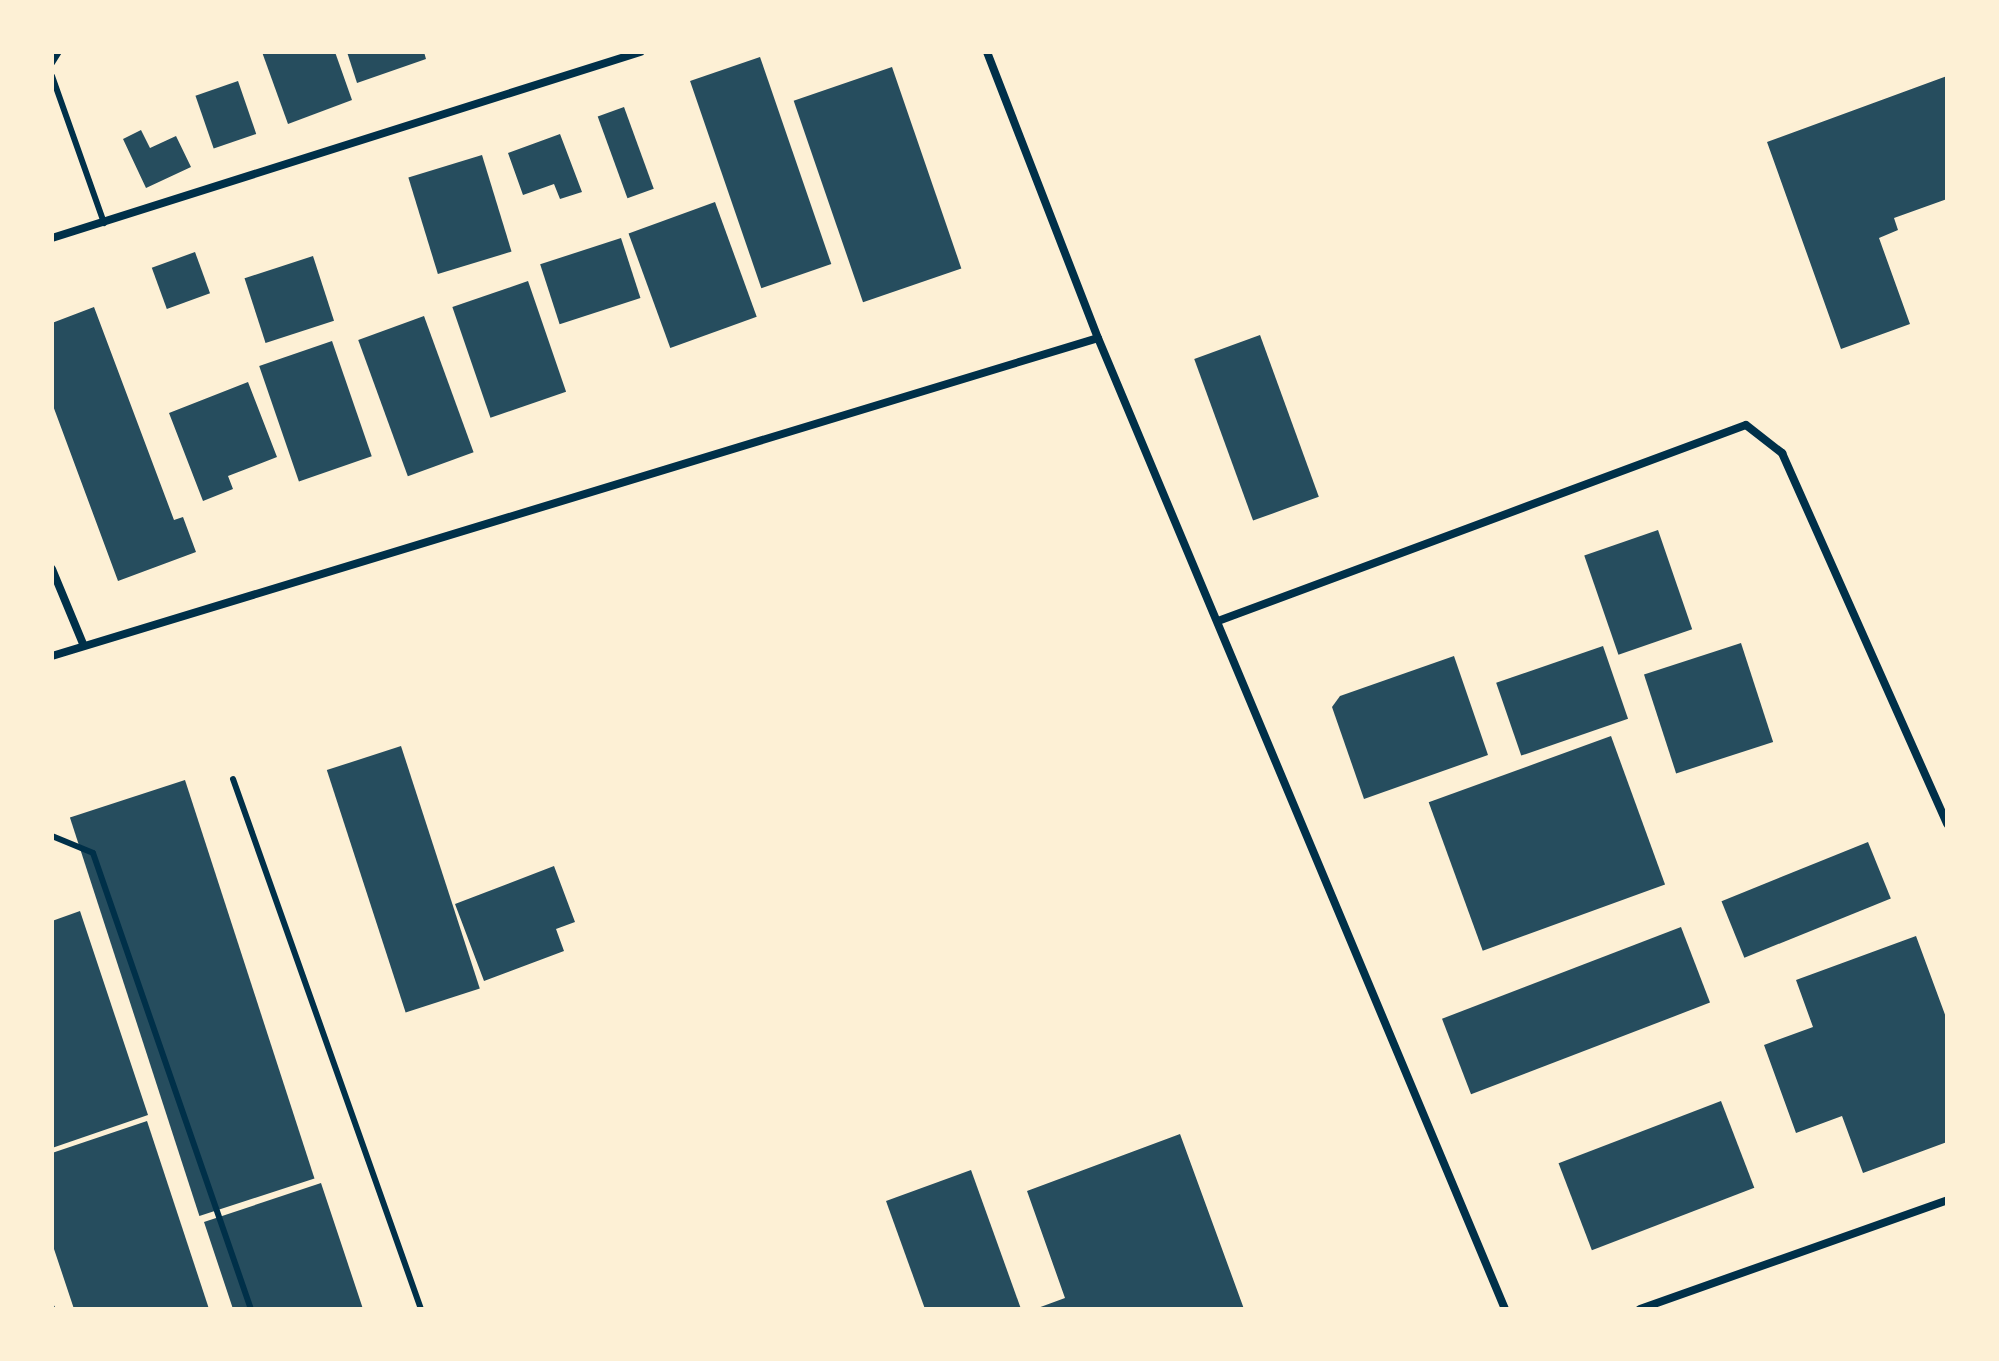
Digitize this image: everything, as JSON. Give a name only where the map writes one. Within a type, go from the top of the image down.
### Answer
[{"type":"street","points":[[52,238],[640,52]]},
{"type":"street","points":[[987,52],[1098,338],[1505,1309]]},
{"type":"street","points":[[52,656],[83,644],[1098,338]]},
{"type":"street","points":[[1218,621],[1746,425],[1782,453],[1947,824]]},
{"type":"street","points":[[52,569],[83,644]]},
{"type":"street","points":[[1640,1309],[1947,1200]]},
{"type":"lane","points":[[52,63],[59,52]]},
{"type":"lane","points":[[52,76],[104,223]]},
{"type":"lane","points":[[233,779],[421,1309]]},
{"type":"lane","points":[[52,836],[93,853],[251,1309]]},
{"type":"building","points":[[262,52],[335,52],[352,100],[288,124]]},
{"type":"building","points":[[347,52],[424,52],[426,59],[357,83]]},
{"type":"building","points":[[760,57],[831,264],[761,288],[690,81]]},
{"type":"building","points":[[892,67],[961,268],[863,302],[794,101]]},
{"type":"building","points":[[1947,76],[1947,199],[1894,218],[1898,230],[1879,238],[1910,324],[1841,349],[1767,142]]},
{"type":"building","points":[[238,81],[256,134],[214,149],[195,96]]},
{"type":"building","points":[[624,107],[654,189],[627,198],[598,117]]},
{"type":"building","points":[[141,130],[150,148],[176,136],[191,167],[146,188],[123,139]]},
{"type":"building","points":[[560,134],[582,192],[560,199],[554,184],[523,195],[508,153]]},
{"type":"building","points":[[482,155],[512,252],[438,274],[408,178]]},
{"type":"building","points":[[715,202],[757,317],[670,348],[629,233]]},
{"type":"building","points":[[621,238],[640,298],[560,324],[540,264]]},
{"type":"building","points":[[195,252],[210,293],[167,309],[152,268]]},
{"type":"building","points":[[313,256],[334,321],[266,343],[245,278]]},
{"type":"building","points":[[528,281],[566,392],[490,418],[452,307]]},
{"type":"building","points":[[94,307],[174,520],[183,517],[196,552],[118,581],[52,403],[52,323]]},
{"type":"building","points":[[424,316],[474,452],[408,476],[358,340]]},
{"type":"building","points":[[1260,335],[1319,497],[1253,521],[1194,359]]},
{"type":"building","points":[[332,341],[372,456],[299,481],[259,366]]},
{"type":"building","points":[[248,382],[277,457],[228,476],[233,489],[203,501],[169,413]]},
{"type":"building","points":[[1658,530],[1692,629],[1618,655],[1584,555]]},
{"type":"building","points":[[1741,643],[1773,742],[1676,773],[1644,675]]},
{"type":"building","points":[[1603,646],[1628,719],[1521,756],[1496,683]]},
{"type":"building","points":[[1454,656],[1488,755],[1364,799],[1332,707],[1340,696]]},
{"type":"building","points":[[1611,736],[1665,884],[1483,951],[1429,802]]},
{"type":"building","points":[[401,746],[480,989],[406,1013],[327,770]]},
{"type":"building","points":[[185,780],[314,1178],[199,1216],[70,817]]},
{"type":"building","points":[[1868,842],[1891,899],[1744,958],[1722,901]]},
{"type":"building","points":[[554,866],[575,922],[556,929],[564,951],[484,981],[455,904]]},
{"type":"building","points":[[80,911],[148,1115],[52,1148],[52,921]]},
{"type":"building","points":[[1681,927],[1710,1003],[1471,1094],[1442,1019]]},
{"type":"building","points":[[1916,936],[1947,1020],[1947,1142],[1863,1173],[1842,1116],[1796,1133],[1764,1045],[1813,1027],[1796,980]]},
{"type":"building","points":[[1721,1101],[1754,1188],[1592,1250],[1559,1163]]},
{"type":"building","points":[[147,1121],[209,1309],[74,1309],[52,1243],[52,1153]]},
{"type":"building","points":[[1180,1134],[1244,1309],[1035,1309],[1065,1298],[1027,1191]]},
{"type":"building","points":[[971,1170],[1021,1309],[925,1309],[886,1201]]},
{"type":"building","points":[[321,1183],[363,1309],[233,1309],[204,1222]]}]
